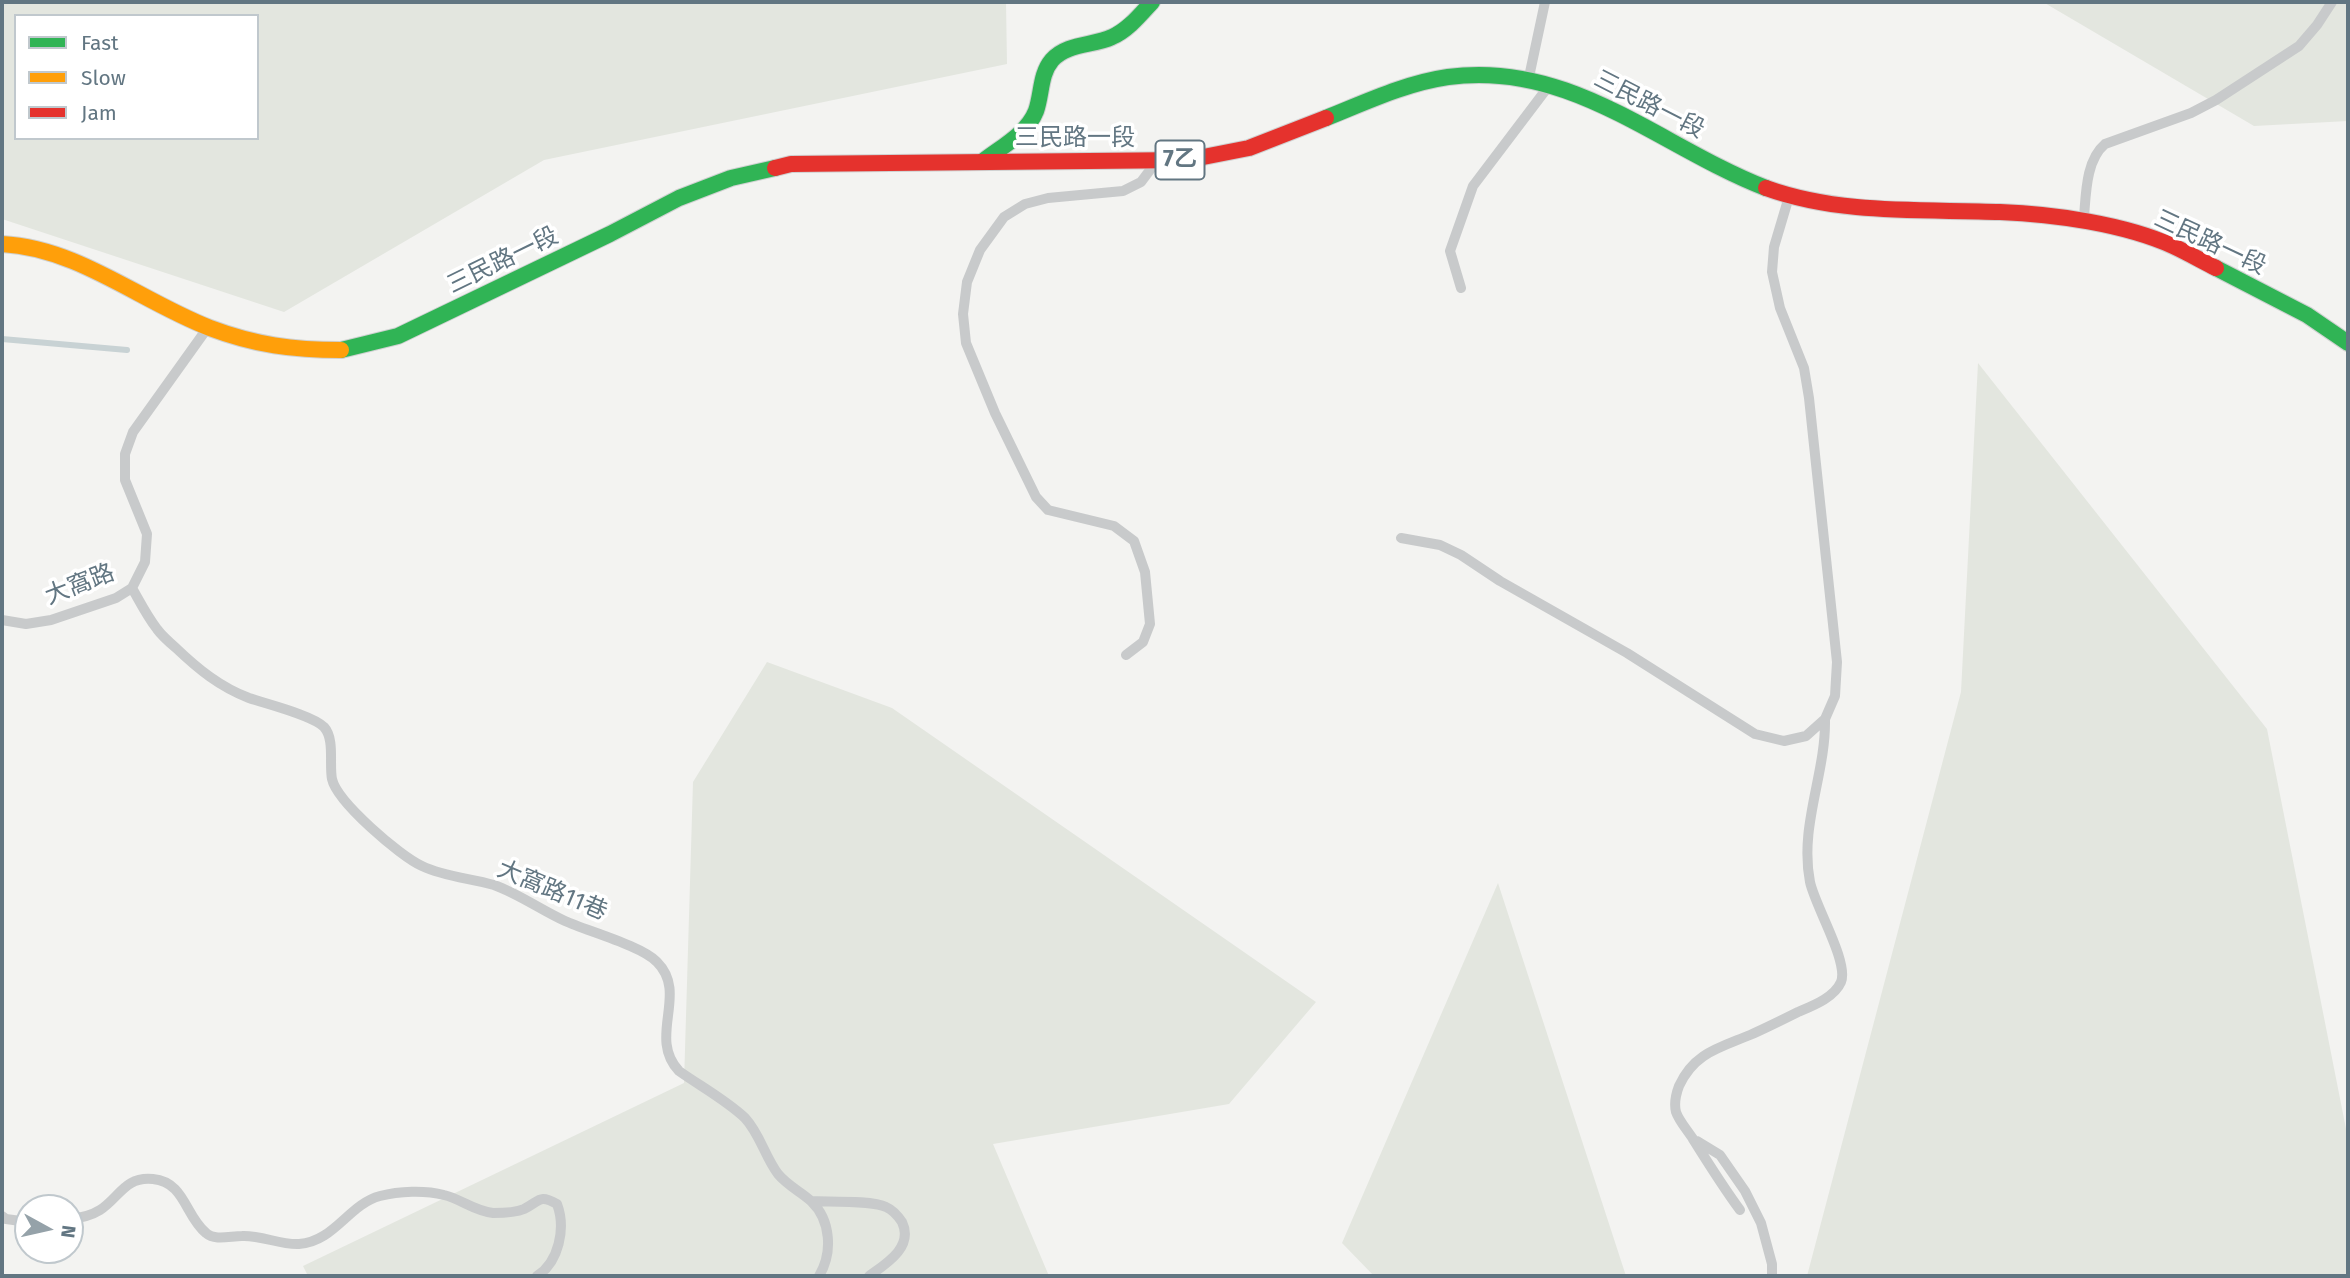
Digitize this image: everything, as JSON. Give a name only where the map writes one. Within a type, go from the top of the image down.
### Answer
[{"type":"main road","points":[[982,162],[1027,126],[1034,115],[1052,59],[1068,50],[1113,37],[1152,2]]},
{"type":"main road","name":"三民路一段","points":[[2,244],[19,244],[69,259],[208,327],[263,345],[299,350],[341,350],[398,336],[611,234],[679,198],[732,178],[791,164],[1188,160],[1249,148],[1402,88],[1448,77],[1491,75],[1551,84],[1602,104],[1741,178],[1789,196],[1856,208],[2004,212],[2097,222],[2171,245],[2306,315],[2348,343]]},
{"type":"lane","points":[[1528,81],[1545,2]]},
{"type":"lane","points":[[2084,221],[2091,167],[2098,150],[2105,144],[2191,113],[2216,100],[2299,46],[2332,2]]},
{"type":"lane","points":[[1461,288],[1450,251],[1473,186],[1551,84]]},
{"type":"lane","points":[[1126,655],[1143,642],[1150,624],[1145,572],[1134,541],[1114,526],[1048,510],[1035,497],[995,413],[966,343],[962,314],[967,282],[980,250],[1004,217],[1025,204],[1048,198],[1123,191],[1141,182],[1157,160]]},
{"type":"lane","points":[[1740,1210],[1676,1112],[1676,1095],[1686,1072],[1698,1059],[1724,1045],[1815,1004],[1835,992],[1842,980],[1836,949],[1811,884],[1807,855],[1809,822],[1825,739],[1825,719],[1835,696],[1837,662],[1804,368],[1780,308],[1772,272],[1774,247],[1789,196]]},
{"type":"lane","name":"大窩路","points":[[2,620],[26,624],[51,620],[116,598],[132,588],[145,562],[147,534],[125,480],[125,454],[133,432],[208,327]]},
{"type":"lane","points":[[1401,538],[1440,545],[1461,555],[1500,581],[1627,653],[1755,734],[1784,741],[1806,736],[1825,719]]},
{"type":"lane","name":"大窩路11巷","points":[[132,588],[158,630],[218,684],[324,727],[330,739],[332,781],[342,799],[365,823],[419,865],[495,886],[656,960],[667,975],[670,996],[666,1047],[671,1062],[679,1071],[745,1119],[776,1171],[789,1186],[811,1201],[824,1218],[829,1243],[819,1276]]},
{"type":"lane","points":[[1693,1139],[1720,1155],[1745,1191],[1761,1223],[1772,1264],[1772,1276]]},
{"type":"lane","points":[[84,1216],[101,1209],[118,1191],[136,1180],[152,1178],[171,1184],[207,1235],[218,1238],[244,1236],[292,1243],[316,1240],[330,1233],[377,1196],[397,1193],[445,1195],[479,1210],[509,1213],[547,1198],[557,1204],[561,1214],[561,1235],[552,1262],[537,1276]]},
{"type":"lane","points":[[811,1201],[885,1206],[898,1216],[905,1228],[903,1245],[894,1258],[869,1276]]},
{"type":"shaded area","points":[[2,2],[1006,2],[1007,64],[544,160],[284,312],[2,219]]},
{"type":"shaded area","points":[[2043,2],[2348,2],[2348,121],[2254,126]]},
{"type":"shaded area","points":[[1978,363],[2267,729],[2348,1139],[2348,1276],[1807,1276],[1961,692]]},
{"type":"shaded area","points":[[767,662],[892,708],[1316,1002],[1229,1104],[993,1144],[1049,1276],[308,1276],[303,1266],[684,1083],[693,782]]},
{"type":"shaded area","points":[[1498,883],[1626,1276],[1374,1276],[1342,1243]]},
{"type":"waterway","points":[[2,339],[127,350]]},
{"type":"traffic: fast","points":[[982,162],[1013,140],[1032,119],[1038,105],[1045,71],[1058,54],[1118,34],[1134,22],[1152,2]]},
{"type":"traffic: fast","points":[[1326,118],[1401,88],[1448,77],[1493,75],[1535,81],[1575,94],[1613,111],[1727,171],[1766,188]]},
{"type":"traffic: fast","points":[[341,350],[398,336],[679,198],[731,178],[775,168]]},
{"type":"traffic: fast","points":[[2216,268],[2307,315],[2348,343]]},
{"type":"traffic: slow","points":[[2,244],[30,248],[83,265],[184,317],[227,334],[274,345],[341,350]]},
{"type":"traffic: jam","points":[[775,168],[791,164],[1188,160],[1249,148],[1326,118]]},
{"type":"traffic: jam","points":[[1766,188],[1794,197],[1852,207],[2021,213],[2066,218],[2111,226],[2154,238],[2216,268]]}]
